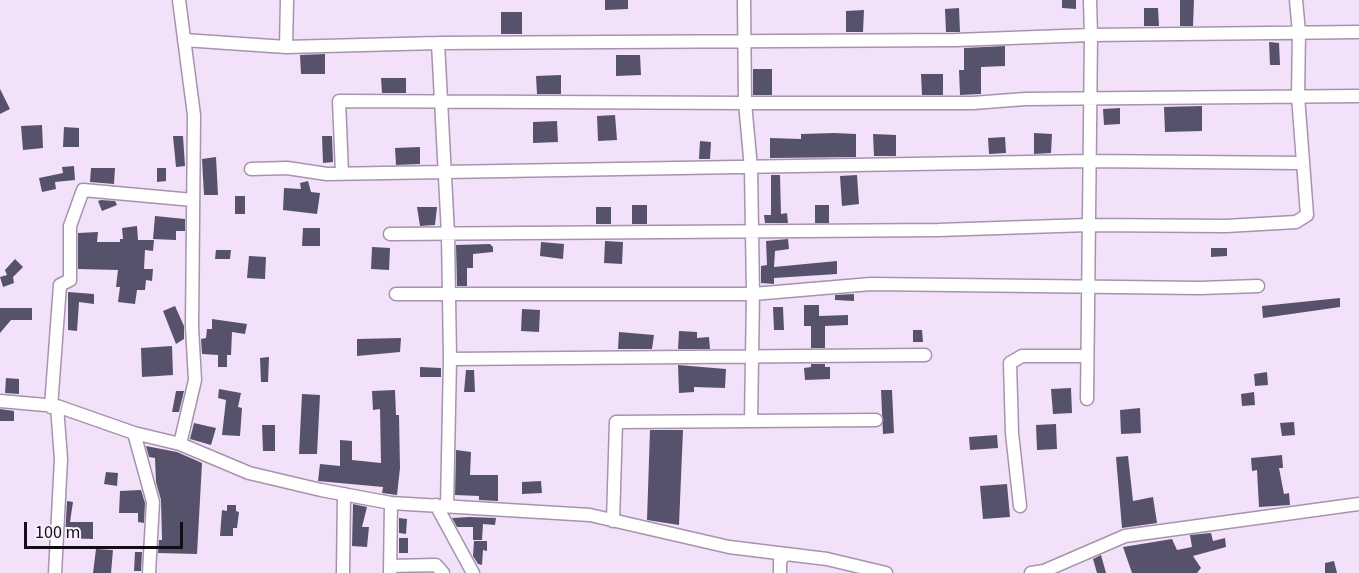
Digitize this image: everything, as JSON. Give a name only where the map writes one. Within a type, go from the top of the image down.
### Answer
[{"type":"street","points":[[179,0],[194,115],[192,327],[195,380],[180,444]]},
{"type":"street","points":[[286,46],[287,0]]},
{"type":"street","points":[[744,0],[745,103],[751,168],[753,294],[751,420]]},
{"type":"street","points":[[1087,399],[1090,0]]},
{"type":"street","points":[[390,234],[938,230],[1088,225],[1226,226],[1301,221],[1307,215],[1301,163],[1298,96],[1299,32],[1296,0]]},
{"type":"street","points":[[184,40],[242,46],[286,46],[956,40],[1091,34],[1359,32]]},
{"type":"street","points":[[438,43],[448,234],[450,359],[441,505],[473,573]]},
{"type":"street","points":[[342,173],[339,101],[745,103],[1359,96]]},
{"type":"street","points":[[251,169],[287,168],[342,173],[1088,161],[1301,163]]},
{"type":"street","points":[[55,573],[61,459],[54,407],[60,285],[70,280],[70,226],[83,190],[193,200]]},
{"type":"street","points":[[396,294],[753,294],[871,284],[1088,287],[1258,286]]},
{"type":"street","points":[[450,359],[925,355]]},
{"type":"street","points":[[1020,506],[1012,433],[1010,363],[1022,356],[1086,356]]},
{"type":"street","points":[[0,401],[54,407],[134,433],[180,444],[249,473],[344,494],[391,503],[590,515],[729,547],[827,559],[886,573]]},
{"type":"street","points":[[613,521],[616,422],[876,420]]},
{"type":"street","points":[[134,433],[153,502],[149,573]]},
{"type":"street","points":[[344,494],[344,573]]},
{"type":"street","points":[[391,503],[390,570],[436,565],[443,573]]},
{"type":"street","points":[[1031,573],[1044,571],[1125,536],[1359,504]]},
{"type":"street","points":[[780,573],[780,560],[786,554]]},
{"type":"building","points":[[605,0],[628,0],[628,9],[605,10]]},
{"type":"building","points":[[1062,0],[1076,0],[1076,9],[1062,8]]},
{"type":"building","points":[[1180,0],[1194,0],[1193,26],[1180,26]]},
{"type":"building","points":[[959,8],[960,32],[946,32],[945,9]]},
{"type":"building","points":[[1144,8],[1158,8],[1159,26],[1144,26]]},
{"type":"building","points":[[864,10],[863,32],[846,32],[846,11]]},
{"type":"building","points":[[501,12],[522,12],[522,34],[501,34]]},
{"type":"building","points":[[1269,42],[1279,43],[1280,65],[1270,65]]},
{"type":"building","points":[[1005,46],[1005,66],[981,67],[981,94],[960,95],[959,70],[964,70],[964,48]]},
{"type":"building","points":[[325,54],[325,74],[301,74],[300,55]]},
{"type":"building","points":[[616,55],[640,55],[641,75],[616,76]]},
{"type":"building","points":[[753,69],[772,69],[772,95],[753,95]]},
{"type":"building","points":[[921,74],[943,74],[943,95],[922,95]]},
{"type":"building","points":[[561,75],[561,94],[537,94],[536,76]]},
{"type":"building","points":[[381,78],[406,78],[406,93],[382,93]]},
{"type":"building","points":[[0,89],[10,109],[0,114]]},
{"type":"building","points":[[1202,106],[1202,131],[1165,132],[1164,107]]},
{"type":"building","points":[[1120,108],[1120,124],[1104,125],[1103,109]]},
{"type":"building","points":[[615,115],[617,140],[598,141],[597,116]]},
{"type":"building","points":[[557,121],[558,142],[533,143],[533,122]]},
{"type":"building","points":[[42,125],[43,148],[23,150],[21,126]]},
{"type":"building","points":[[64,127],[79,128],[79,147],[63,147]]},
{"type":"building","points":[[1034,133],[1052,134],[1051,153],[1034,154]]},
{"type":"building","points":[[801,134],[856,134],[856,157],[770,158],[770,138],[801,139]]},
{"type":"building","points":[[873,134],[896,135],[896,156],[874,156]]},
{"type":"building","points":[[173,136],[183,136],[185,166],[176,167]]},
{"type":"building","points":[[322,136],[332,136],[333,162],[323,163]]},
{"type":"building","points":[[1005,137],[1006,153],[989,154],[988,138]]},
{"type":"building","points":[[700,141],[711,142],[710,159],[699,159]]},
{"type":"building","points":[[420,147],[420,164],[396,165],[395,148]]},
{"type":"building","points":[[216,157],[218,195],[204,195],[202,159]]},
{"type":"building","points":[[74,166],[75,180],[55,182],[56,189],[42,192],[39,178],[63,173],[62,167]]},
{"type":"building","points":[[91,168],[115,168],[114,184],[90,182]]},
{"type":"building","points":[[157,168],[166,168],[166,181],[157,182]]},
{"type":"building","points":[[771,175],[780,175],[781,214],[787,213],[788,223],[765,223],[764,215],[771,215]]},
{"type":"building","points":[[857,175],[859,204],[842,206],[840,176]]},
{"type":"building","points":[[308,181],[311,192],[320,193],[317,214],[283,210],[284,188],[301,189],[300,183]]},
{"type":"building","points":[[235,196],[245,196],[245,214],[235,214]]},
{"type":"building","points":[[98,201],[115,201],[117,205],[102,211]]},
{"type":"building","points":[[632,205],[647,205],[647,224],[632,224]]},
{"type":"building","points":[[815,205],[829,205],[829,223],[815,223]]},
{"type":"building","points":[[417,207],[437,207],[435,225],[420,226]]},
{"type":"building","points":[[596,207],[611,207],[611,224],[596,224]]},
{"type":"building","points":[[155,216],[185,219],[185,231],[176,231],[176,240],[153,239]]},
{"type":"building","points":[[137,226],[138,240],[154,240],[153,251],[145,250],[144,269],[153,269],[152,281],[146,280],[145,290],[137,290],[135,304],[118,302],[120,287],[116,287],[118,270],[78,269],[78,233],[98,232],[97,242],[120,242],[120,239],[123,239],[122,228]]},
{"type":"building","points":[[303,228],[320,228],[320,246],[302,246]]},
{"type":"building","points":[[788,239],[789,249],[775,251],[774,267],[837,261],[837,274],[774,278],[774,284],[761,283],[761,266],[767,265],[766,241]]},
{"type":"building","points":[[605,241],[623,242],[622,264],[604,263]]},
{"type":"building","points":[[541,242],[564,244],[563,259],[540,256]]},
{"type":"building","points":[[490,244],[493,252],[473,254],[473,268],[467,268],[467,286],[457,286],[456,245]]},
{"type":"building","points":[[372,247],[390,248],[389,270],[371,269]]},
{"type":"building","points":[[1211,248],[1227,248],[1227,256],[1211,257]]},
{"type":"building","points":[[216,250],[231,250],[230,259],[215,259]]},
{"type":"building","points":[[249,256],[266,257],[265,279],[247,278]]},
{"type":"building","points":[[15,259],[23,267],[13,277],[14,283],[3,287],[0,277],[7,275],[5,270]]},
{"type":"building","points":[[68,292],[94,294],[94,304],[79,302],[77,331],[68,330]]},
{"type":"building","points":[[854,294],[854,301],[835,300],[835,295]]},
{"type":"building","points":[[1340,298],[1340,307],[1263,318],[1262,306]]},
{"type":"building","points":[[804,305],[819,305],[819,316],[848,315],[848,325],[825,326],[825,348],[811,348],[811,326],[804,326]]},
{"type":"building","points":[[175,306],[184,326],[184,339],[176,344],[163,311]]},
{"type":"building","points":[[773,307],[783,307],[784,330],[774,330]]},
{"type":"building","points":[[0,308],[32,308],[32,320],[11,320],[0,333]]},
{"type":"building","points":[[522,309],[540,310],[539,332],[521,331]]},
{"type":"building","points":[[212,319],[247,324],[245,334],[232,332],[231,355],[227,355],[227,367],[218,367],[218,355],[202,354],[201,339],[206,338],[207,329],[212,329]]},
{"type":"building","points":[[913,330],[922,330],[923,342],[913,342]]},
{"type":"building","points":[[679,331],[697,332],[697,338],[709,337],[710,349],[678,349]]},
{"type":"building","points":[[619,332],[654,335],[652,349],[618,349]]},
{"type":"building","points":[[401,338],[400,352],[357,356],[357,339]]},
{"type":"building","points":[[172,346],[173,375],[142,377],[141,348]]},
{"type":"building","points":[[269,357],[268,382],[261,382],[260,358]]},
{"type":"building","points":[[811,364],[825,364],[825,367],[830,367],[830,379],[805,380],[804,368],[811,367]]},
{"type":"building","points":[[678,365],[726,369],[725,388],[694,387],[694,392],[679,393]]},
{"type":"building","points":[[420,367],[441,368],[441,377],[420,377]]},
{"type":"building","points":[[466,370],[474,370],[475,392],[464,392]]},
{"type":"building","points":[[1267,372],[1268,385],[1255,386],[1254,374]]},
{"type":"building","points":[[6,378],[19,379],[19,394],[5,393]]},
{"type":"building","points":[[1071,388],[1072,413],[1053,414],[1051,389]]},
{"type":"building","points":[[219,389],[241,393],[238,407],[242,408],[240,436],[222,435],[226,400],[218,398]]},
{"type":"building","points":[[395,390],[396,415],[399,415],[400,468],[397,495],[382,493],[383,487],[318,481],[320,464],[340,466],[340,440],[352,441],[352,460],[381,463],[380,409],[373,410],[372,391]]},
{"type":"building","points":[[881,390],[892,390],[894,433],[883,434]]},
{"type":"building","points":[[176,391],[184,391],[179,412],[172,412]]},
{"type":"building","points":[[1254,392],[1255,405],[1242,406],[1241,394]]},
{"type":"building","points":[[302,394],[320,395],[317,454],[299,454]]},
{"type":"building","points":[[1140,408],[1141,433],[1121,434],[1120,410]]},
{"type":"building","points":[[0,409],[14,411],[14,421],[0,421]]},
{"type":"building","points":[[1294,422],[1295,435],[1282,436],[1280,423]]},
{"type":"building","points":[[194,423],[216,428],[211,445],[190,439]]},
{"type":"building","points":[[1056,424],[1057,449],[1037,450],[1036,425]]},
{"type":"building","points":[[262,425],[275,425],[275,451],[263,451]]},
{"type":"building","points":[[650,430],[683,430],[679,525],[647,520]]},
{"type":"building","points":[[997,435],[998,448],[970,450],[969,437]]},
{"type":"building","points":[[146,446],[177,452],[202,463],[197,554],[158,553],[159,540],[162,540],[161,500],[156,482],[155,458],[149,457]]},
{"type":"building","points":[[456,450],[471,452],[470,475],[498,475],[498,501],[479,500],[479,496],[455,495]]},
{"type":"building","points":[[1282,455],[1283,468],[1279,468],[1284,494],[1289,493],[1290,505],[1259,507],[1257,470],[1252,471],[1251,458]]},
{"type":"building","points":[[1128,456],[1133,501],[1153,497],[1157,523],[1122,528],[1116,457]]},
{"type":"building","points":[[106,472],[118,473],[117,486],[104,484]]},
{"type":"building","points":[[541,481],[542,493],[522,494],[522,482]]},
{"type":"building","points":[[1007,484],[1010,517],[983,519],[980,486]]},
{"type":"building","points":[[141,490],[145,503],[144,523],[138,522],[138,513],[119,513],[120,491]]},
{"type":"building","points":[[67,501],[73,502],[70,522],[93,522],[93,539],[65,538]]},
{"type":"building","points":[[353,504],[367,507],[362,527],[369,527],[367,547],[352,546]]},
{"type":"building","points":[[227,505],[236,505],[236,511],[239,512],[237,528],[233,528],[233,536],[220,536],[222,510],[227,511]]},
{"type":"building","points":[[399,518],[407,519],[406,534],[399,533]]},
{"type":"building","points":[[452,518],[496,518],[495,525],[483,524],[482,540],[473,540],[473,527],[457,527]]},
{"type":"building","points":[[1211,533],[1213,541],[1225,538],[1226,547],[1193,556],[1201,568],[1197,573],[1132,573],[1123,547],[1172,539],[1177,550],[1192,547],[1190,535]]},
{"type":"building","points":[[399,538],[408,538],[408,553],[399,553]]},
{"type":"building","points":[[474,541],[487,541],[487,551],[483,550],[482,565],[478,564],[473,556]]},
{"type":"building","points":[[96,549],[113,550],[111,573],[93,573]]},
{"type":"building","points":[[135,552],[142,552],[141,571],[134,571]]},
{"type":"building","points":[[1101,555],[1106,573],[1097,573],[1093,559]]},
{"type":"building","points":[[1334,561],[1337,573],[1325,573],[1325,563]]}]
